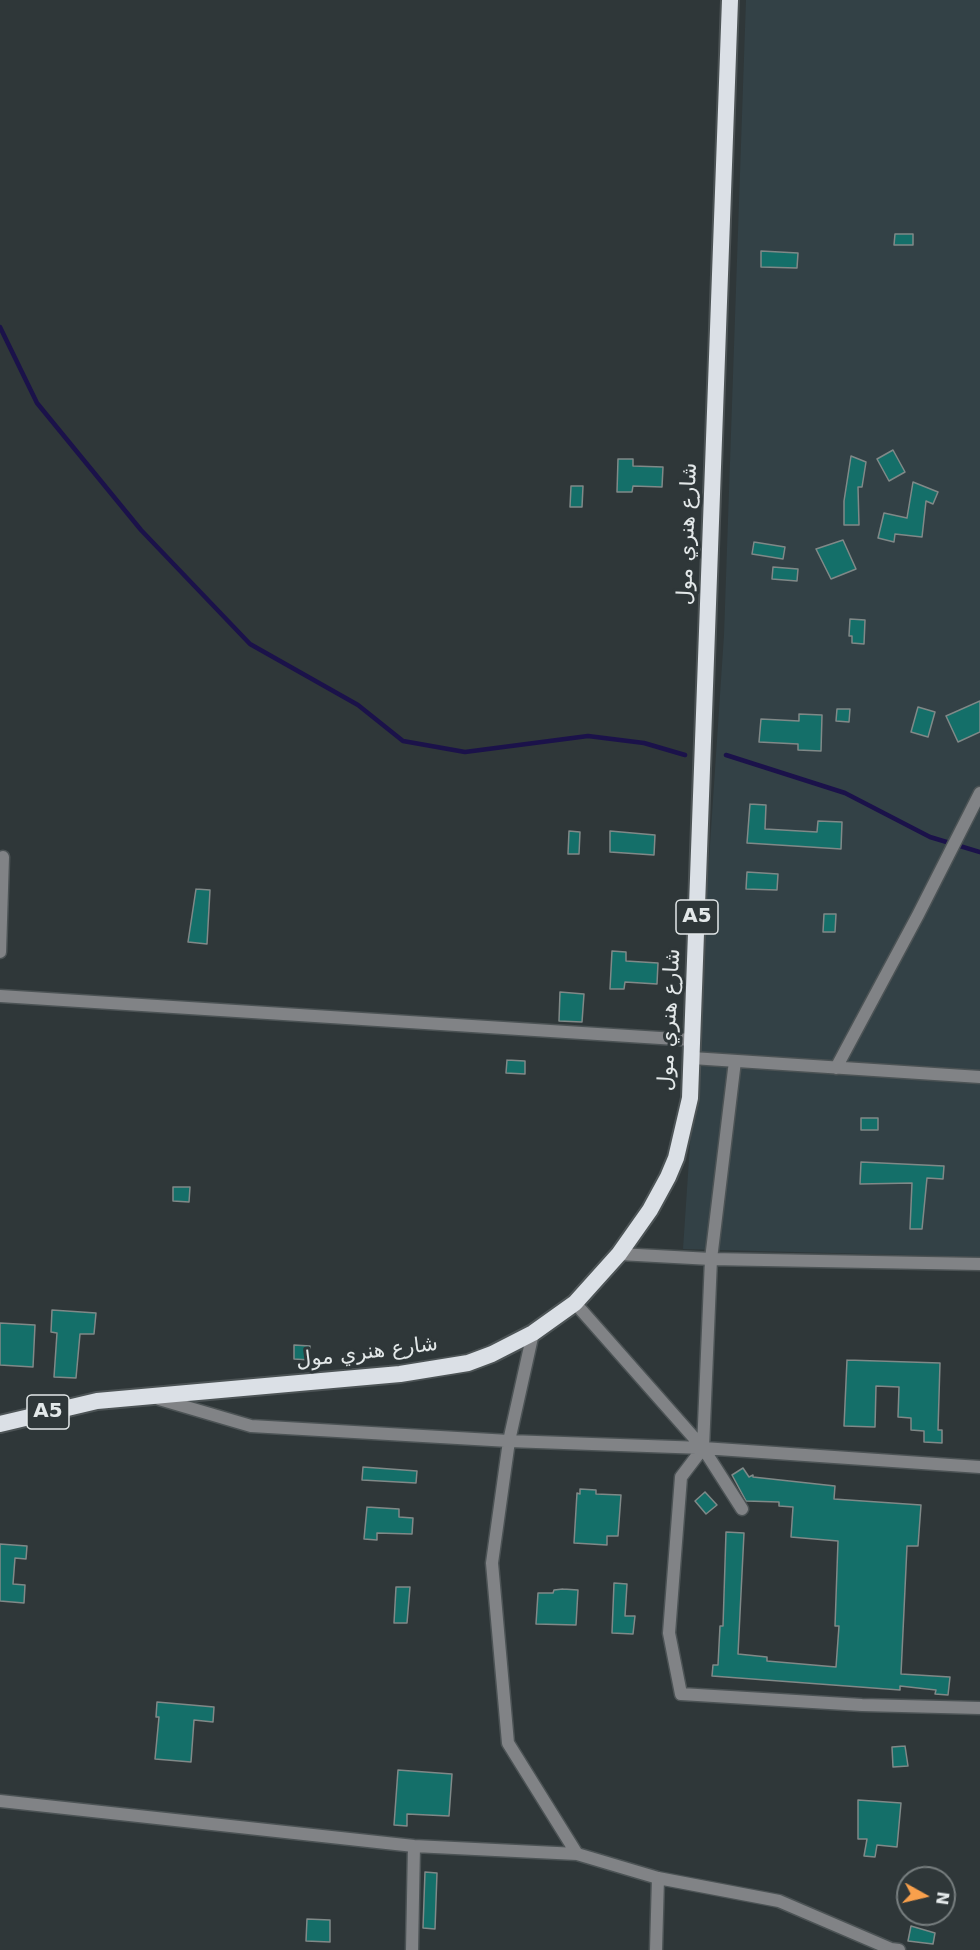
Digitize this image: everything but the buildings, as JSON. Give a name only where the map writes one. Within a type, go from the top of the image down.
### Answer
[{"type":"highway","name":"شارع هنري مول","points":[[0,1424],[97,1401],[437,1369],[492,1354],[533,1333],[575,1303],[619,1254],[650,1210],[676,1158],[690,1098],[730,0]]},
{"type":"street","points":[[836,1068],[980,793]]},
{"type":"street","points":[[0,952],[3,857]]},
{"type":"street","points":[[0,996],[693,1040]]},
{"type":"street","points":[[692,1058],[980,1077]]},
{"type":"street","points":[[735,1061],[711,1259],[703,1448],[681,1477],[669,1633],[681,1694],[862,1705],[980,1708]]},
{"type":"street","points":[[619,1254],[711,1259],[980,1264]]},
{"type":"street","points":[[575,1303],[703,1448],[742,1509]]},
{"type":"street","points":[[533,1333],[509,1441],[492,1563],[507,1743],[577,1854]]},
{"type":"street","points":[[152,1397],[251,1426],[509,1441],[703,1448],[980,1467]]},
{"type":"street","points":[[0,1801],[414,1846],[577,1854],[658,1878],[779,1901],[891,1950],[899,1950]]},
{"type":"street","points":[[412,1950],[414,1846]]},
{"type":"street","points":[[656,1950],[658,1878]]},
{"type":"shaded area","points":[[746,0],[980,0],[980,1257],[683,1249],[724,635]]},
{"type":"waterway","points":[[0,327],[37,403],[141,530],[250,644],[358,705],[403,741],[465,752],[588,736],[644,743],[685,755]]},
{"type":"waterway","points":[[726,755],[845,793],[930,837],[980,852]]}]
